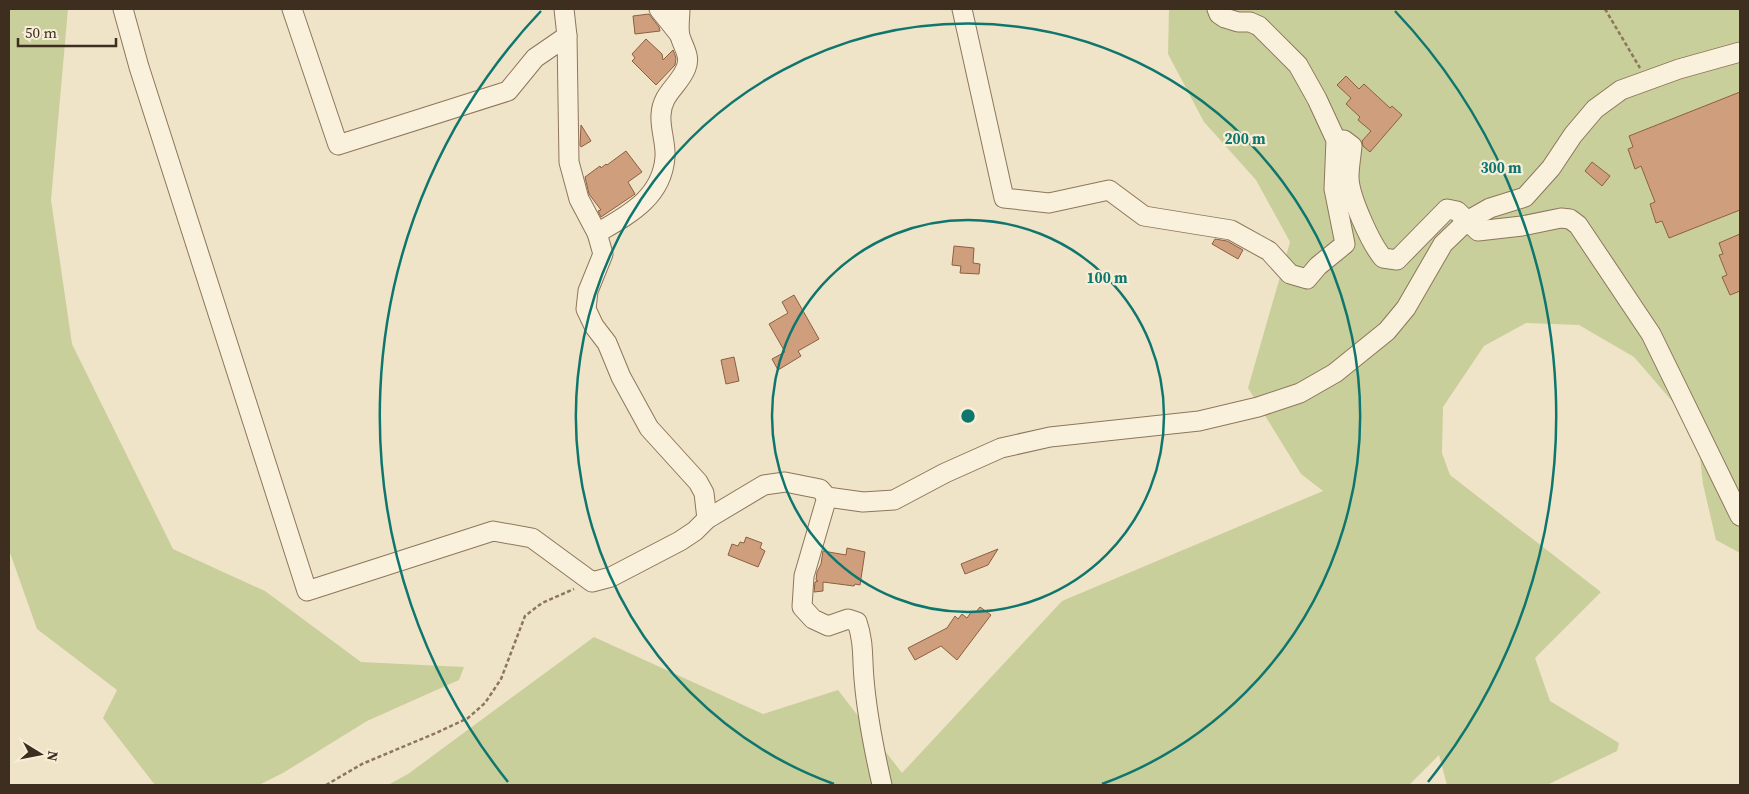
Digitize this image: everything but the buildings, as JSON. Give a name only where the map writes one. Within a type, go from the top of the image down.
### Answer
[{"type":"street","points":[[123,9],[142,77],[307,590],[493,531],[532,538],[592,582],[610,577],[680,541],[696,531],[707,519],[764,484],[785,482],[820,489],[827,497],[863,502],[894,500],[945,473],[1001,448],[1050,437],[1199,421],[1258,407],[1300,392],[1334,372],[1387,331],[1406,308],[1443,244],[1468,221],[1490,208],[1525,197],[1551,168],[1573,135],[1595,109],[1621,90],[1679,69],[1740,52]]},
{"type":"street","points":[[292,9],[338,146],[508,91],[535,58],[568,36]]},
{"type":"street","points":[[564,9],[568,36],[569,162],[579,199],[597,233],[603,254],[588,291],[586,309],[594,326],[608,343],[621,377],[649,428],[698,482],[704,492],[707,519]]},
{"type":"street","points":[[659,9],[680,34]]},
{"type":"street","points":[[597,233],[641,206],[662,171],[665,156],[661,114],[665,97],[686,69],[688,56],[680,34],[680,9]]},
{"type":"street","points":[[962,9],[1004,198],[1048,203],[1109,190],[1144,216],[1231,230],[1269,251],[1290,274],[1307,278],[1318,266],[1345,244],[1334,189],[1336,140],[1317,99],[1298,66],[1259,26],[1250,22],[1238,22],[1225,18],[1219,14],[1217,9]]},
{"type":"street","points":[[1336,140],[1344,140],[1352,146],[1349,178],[1354,201],[1377,251],[1383,258],[1397,260],[1448,209],[1457,211],[1478,231],[1522,226],[1561,218],[1570,219],[1578,225],[1651,334],[1740,516]]},
{"type":"street","points":[[827,497],[804,576],[802,607],[814,619],[828,626],[848,619],[856,622],[862,637],[870,731],[882,785]]},
{"type":"path","points":[[1606,9],[1648,81]]},
{"type":"path","points":[[326,785],[362,764],[468,718],[485,702],[501,679],[525,616],[542,603],[592,582]]},
{"type":"green space","points":[[9,9],[68,9],[51,200],[72,344],[173,549],[265,591],[361,662],[464,667],[459,680],[367,721],[283,773],[259,785],[155,785],[103,718],[117,690],[37,629],[9,550]]},
{"type":"green space","points":[[1169,9],[1740,9],[1740,553],[1716,540],[1703,484],[1697,430],[1634,357],[1579,325],[1526,323],[1484,346],[1443,407],[1442,453],[1450,475],[1601,592],[1535,658],[1550,701],[1619,743],[1617,751],[1547,785],[1447,785],[1439,755],[1409,785],[388,785],[408,774],[594,637],[763,714],[838,690],[902,773],[1062,601],[1323,491],[1301,474],[1248,388],[1290,242],[1256,180],[1204,122],[1168,54]]}]
